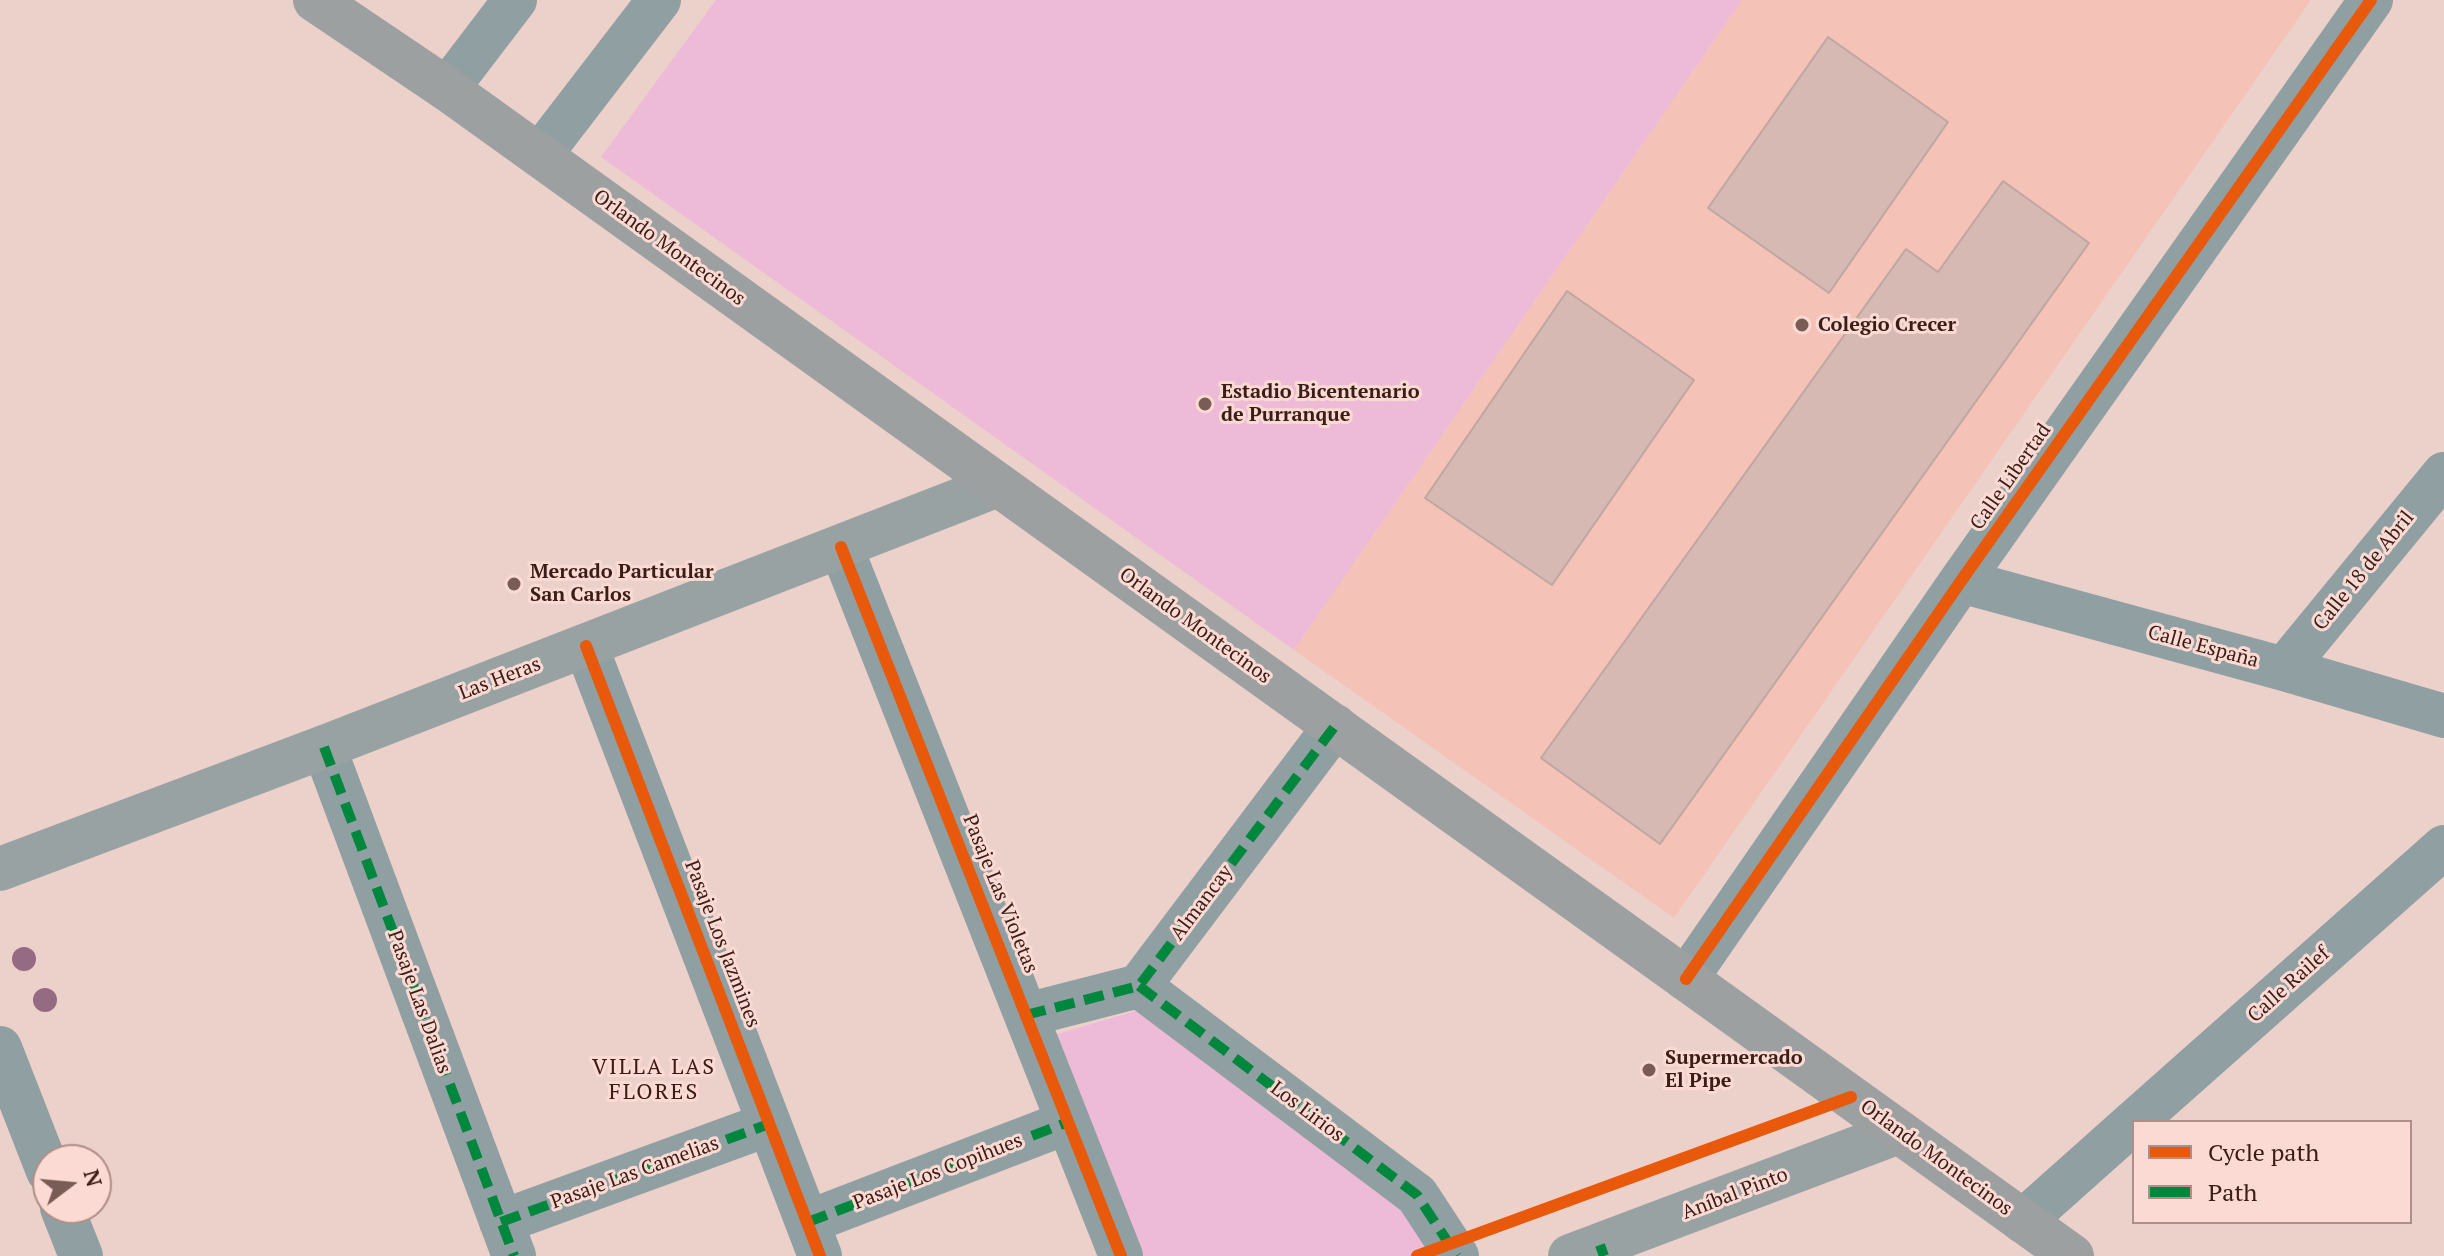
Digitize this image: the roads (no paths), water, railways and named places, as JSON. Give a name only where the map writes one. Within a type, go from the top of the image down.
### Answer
[{"type":"main road","name":"Orlando Montecinos","points":[[315,0],[540,155],[2072,1256]]},
{"type":"main road","name":"Las Heras","points":[[0,869],[324,747],[998,485]]},
{"type":"main road","name":"Aníbal Pinto","points":[[1591,1252],[1899,1132]]},
{"type":"street","points":[[447,89],[515,0]]},
{"type":"street","points":[[540,155],[659,0]]},
{"type":"street","name":"Calle Libertad","points":[[1686,979],[1961,581],[2371,0]]},
{"type":"street","name":"Calle 18 de Abril","points":[[2284,669],[2444,474]]},
{"type":"street","name":"Pasaje Las Violetas","points":[[841,547],[1121,1256]]},
{"type":"street","name":"Calle España","points":[[1961,581],[2444,716]]},
{"type":"street","name":"Pasaje Los Jazmines","points":[[586,646],[814,1239]]},
{"type":"street","name":"Almancay","points":[[1139,986],[1335,726]]},
{"type":"street","name":"Pasaje Las Dalias","points":[[324,747],[508,1239]]},
{"type":"street","name":"Calle Railef","points":[[2136,1120],[2444,847]]},
{"type":"street","points":[[1026,1015],[1139,986]]},
{"type":"street","name":"Los Lirios","points":[[1139,986],[1417,1195],[1457,1256]]},
{"type":"street","points":[[0,1048],[37,1144]]},
{"type":"street","name":"Pasaje Los Copihues","points":[[814,1239],[1068,1122]]},
{"type":"street","name":"Pasaje Las Camelias","points":[[508,1239],[769,1124]]},
{"type":"street","name":"Calle Railef","points":[[2023,1221],[2132,1124]]},
{"type":"street","points":[[68,1224],[81,1256]]},
{"type":"place","name":"Colegio Crecer","points":[[1802,325]]},
{"type":"place","name":"Estadio Bicentenario de Purranque","points":[[1205,404]]},
{"type":"place","name":"Mercado Particular San Carlos","points":[[514,584]]},
{"type":"place","name":"Supermercado El Pipe","points":[[1649,1070]]},
{"type":"district","name":"VILLA LAS FLORES","points":[[654,1080]]}]
